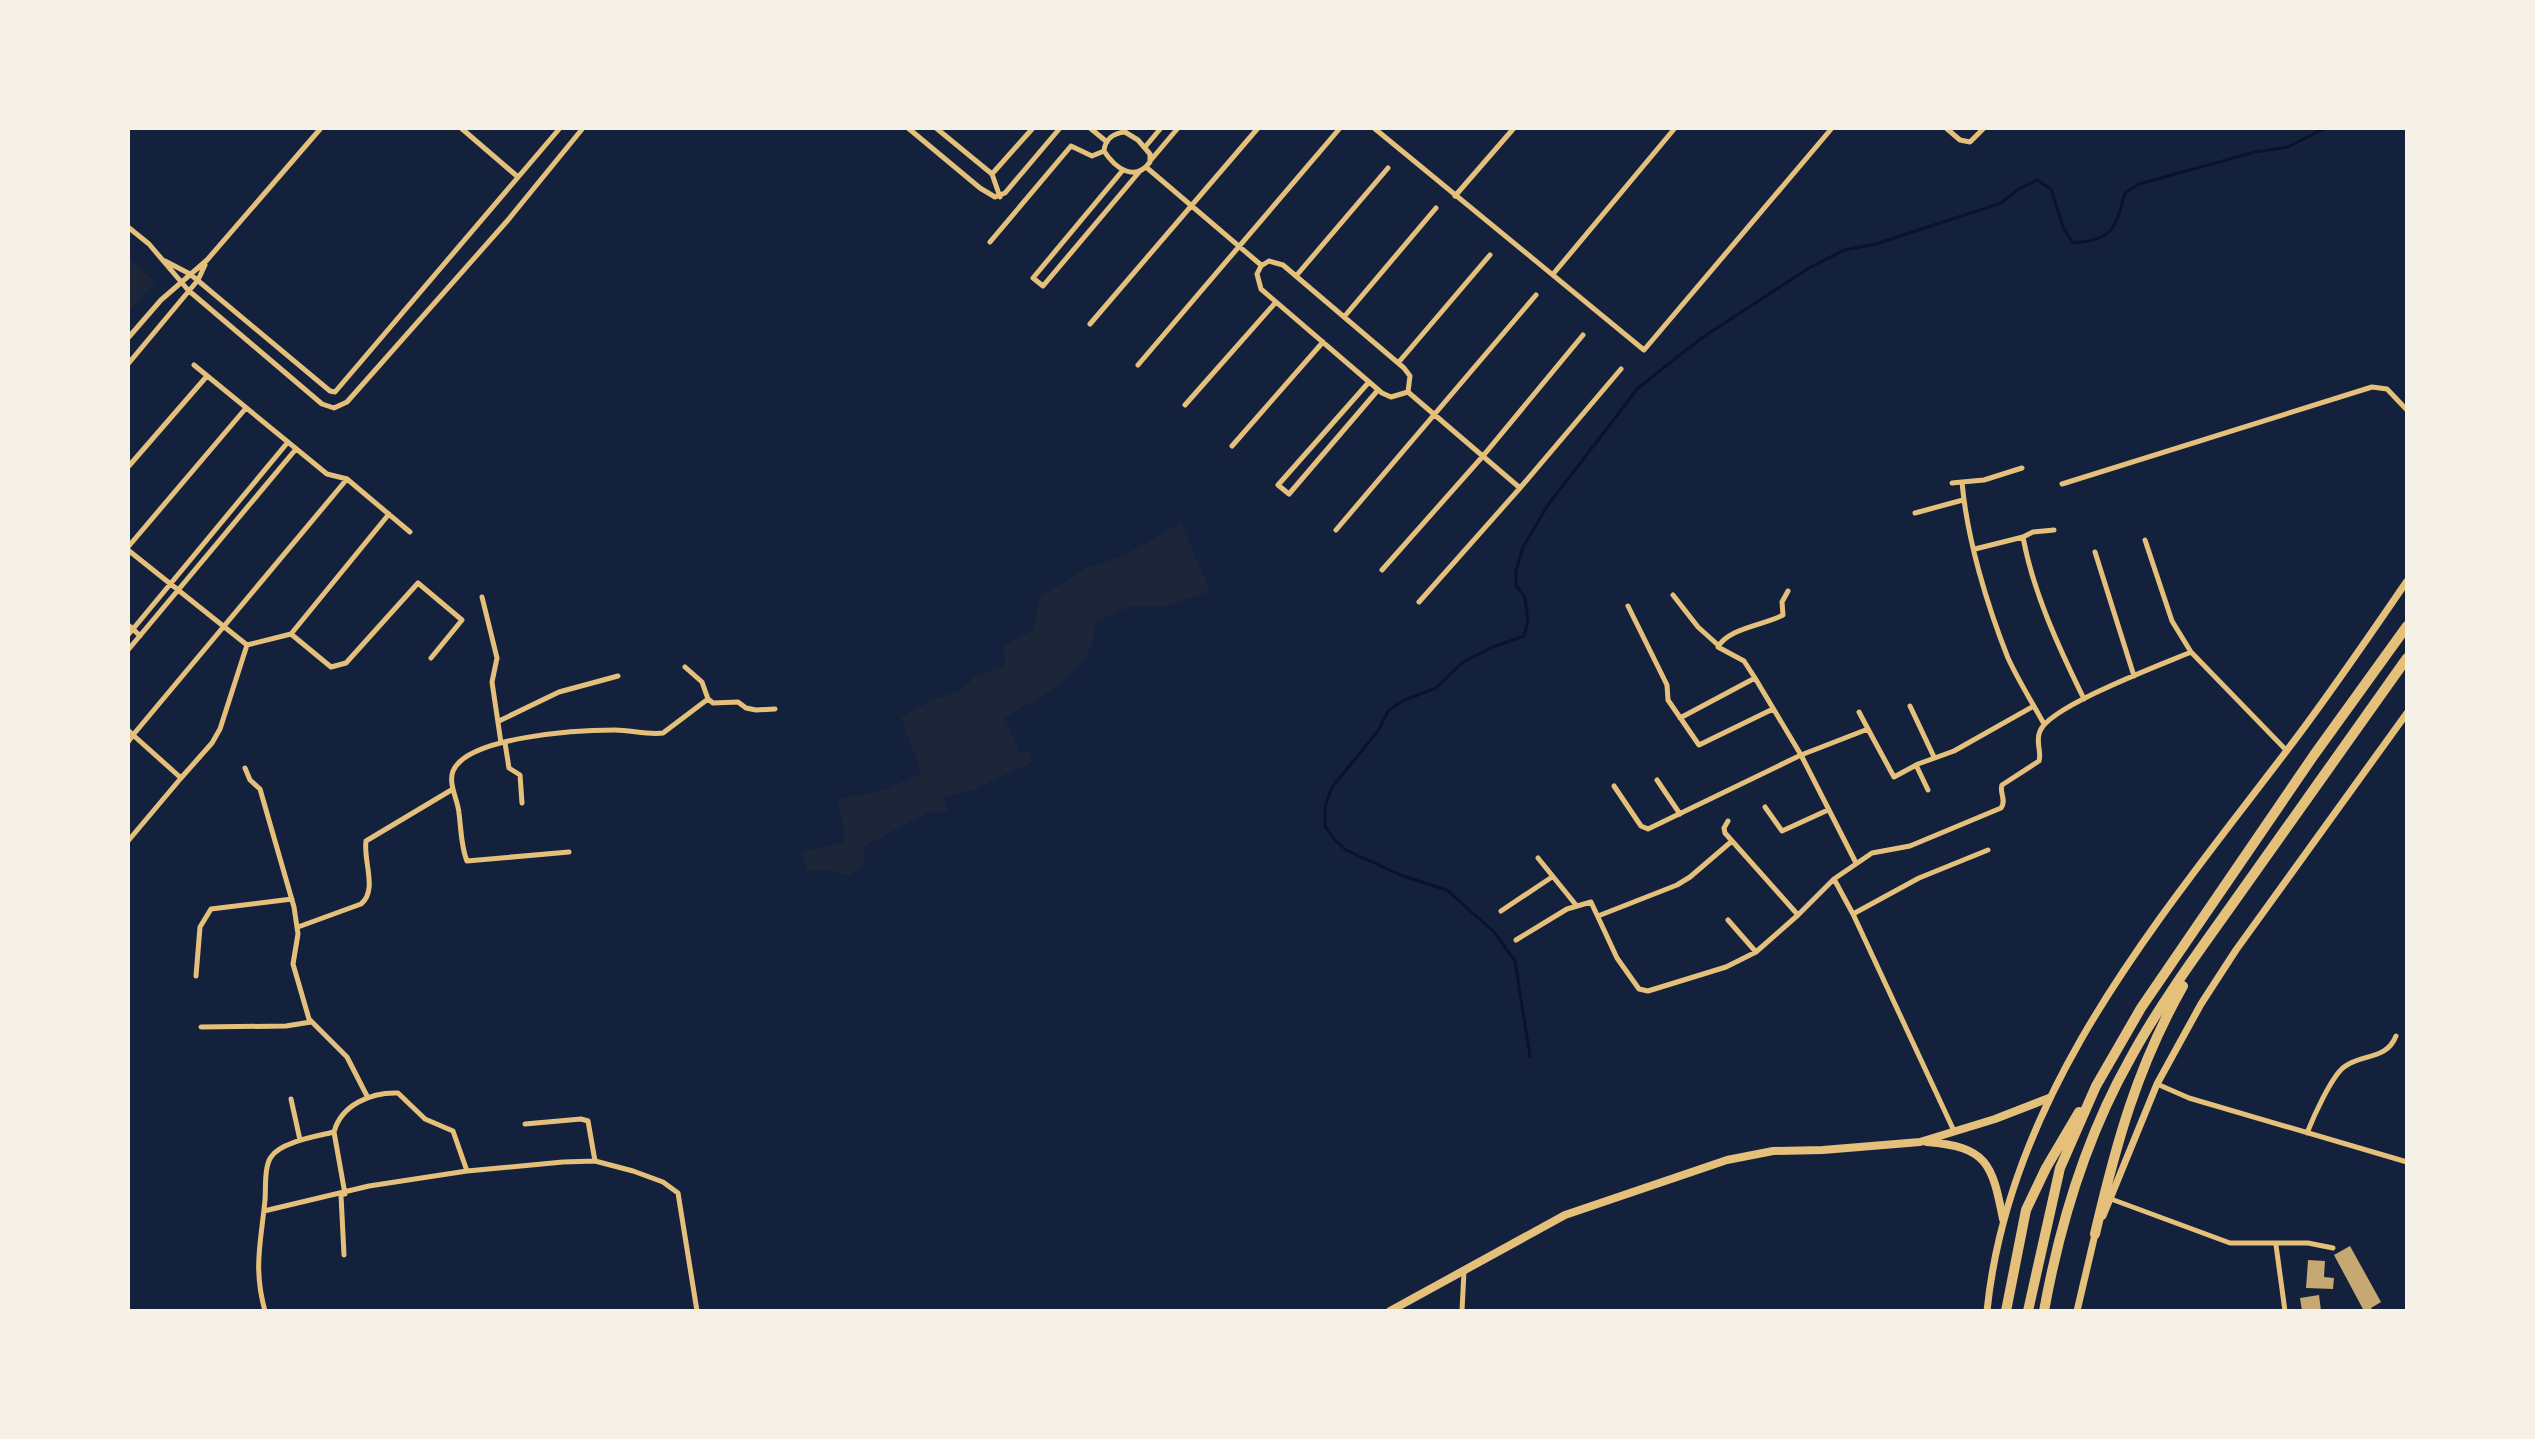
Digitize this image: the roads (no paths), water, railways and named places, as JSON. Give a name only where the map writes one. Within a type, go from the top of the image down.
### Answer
[{"type":"highway","points":[[2006,1311],[2026,1210],[2052,1156],[2141,1008],[2314,755],[2407,626]]},
{"type":"highway","points":[[2044,1311],[2075,1182],[2129,1059],[2166,999],[2407,658]]},
{"type":"highway","points":[[2095,1234],[2107,1181],[2140,1071],[2216,928]]},
{"type":"highway","points":[[2028,1311],[2060,1168],[2096,1086]]},
{"type":"main road","points":[[1920,1142],[2049,1098]]},
{"type":"main road","points":[[1390,1311],[1565,1215],[1738,1157],[1773,1151],[1920,1142],[1952,1144],[1977,1155],[1988,1166],[1996,1183],[2003,1219]]},
{"type":"street","points":[[128,338],[180,282],[207,260],[321,128]]},
{"type":"street","points":[[461,128],[518,177]]},
{"type":"street","points":[[333,393],[560,128]]},
{"type":"street","points":[[128,227],[164,261],[188,290],[322,404],[338,407],[347,402],[477,255],[583,128]]},
{"type":"street","points":[[908,128],[992,197],[1005,193],[1060,128]]},
{"type":"street","points":[[936,128],[992,174],[1000,197]]},
{"type":"street","points":[[992,174],[1033,128]]},
{"type":"street","points":[[1090,128],[1107,142]]},
{"type":"street","points":[[1107,128],[1115,135]]},
{"type":"street","points":[[1145,147],[1161,128]]},
{"type":"street","points":[[1123,170],[1033,278],[1043,286],[1178,128]]},
{"type":"street","points":[[1090,324],[1258,128]]},
{"type":"street","points":[[1138,365],[1340,128]]},
{"type":"street","points":[[1374,128],[1644,350],[1832,128]]},
{"type":"street","points":[[1455,196],[1514,128]]},
{"type":"street","points":[[1554,273],[1675,128]]},
{"type":"street","points":[[1946,128],[1960,140],[1970,142],[1984,128]]},
{"type":"street","points":[[990,242],[1071,146],[1092,156],[1104,151],[1107,142],[1125,130],[1150,154],[1148,164]]},
{"type":"street","points":[[1104,151],[1123,170],[1131,174],[1140,171]]},
{"type":"street","points":[[1148,164],[1261,266]]},
{"type":"street","points":[[1296,276],[1388,168]]},
{"type":"street","points":[[1344,317],[1436,208]]},
{"type":"street","points":[[1398,363],[1490,255]]},
{"type":"street","points":[[128,364],[198,280],[207,260]]},
{"type":"street","points":[[164,261],[198,280],[333,393],[338,407]]},
{"type":"street","points":[[1269,261],[1277,262],[1398,363],[1410,376],[1408,392],[1391,397],[1378,390],[1261,289],[1257,281],[1261,266],[1269,261]]},
{"type":"street","points":[[1336,530],[1536,295]]},
{"type":"street","points":[[1185,405],[1276,302]]},
{"type":"street","points":[[1382,570],[1483,456],[1583,335]]},
{"type":"street","points":[[1232,446],[1323,342]]},
{"type":"street","points":[[194,365],[327,474],[347,479],[410,532]]},
{"type":"street","points":[[1419,602],[1621,369]]},
{"type":"street","points":[[128,467],[207,376]]},
{"type":"street","points":[[1369,382],[1278,485],[1289,494],[1378,390]]},
{"type":"street","points":[[2062,484],[2372,387],[2387,389],[2407,410]]},
{"type":"street","points":[[1408,392],[1520,488]]},
{"type":"street","points":[[246,408],[128,549],[247,645]]},
{"type":"street","points":[[128,635],[130,627],[170,584],[288,442]]},
{"type":"street","points":[[129,646],[179,591],[296,449]]},
{"type":"street","points":[[1952,483],[1984,480],[2022,468]]},
{"type":"street","points":[[128,742],[131,733],[224,628],[347,479]]},
{"type":"street","points":[[1962,482],[1963,500],[1990,609],[2009,658],[2044,724]]},
{"type":"street","points":[[1915,513],[1963,500]]},
{"type":"street","points":[[247,645],[291,634],[389,514]]},
{"type":"street","points":[[1975,549],[2033,532],[2054,530]]},
{"type":"street","points":[[2023,537],[2028,562],[2060,648],[2084,699]]},
{"type":"street","points":[[2145,540],[2172,621],[2191,652],[2287,751]]},
{"type":"street","points":[[2095,552],[2134,676]]},
{"type":"street","points":[[1987,1311],[2003,1219],[2023,1159],[2075,1048],[2207,854],[2287,751],[2407,581]]},
{"type":"street","points":[[291,634],[331,667],[339,666],[346,663],[418,583],[462,620],[431,658]]},
{"type":"street","points":[[1718,645],[1734,634],[1781,616],[1784,613],[1782,602],[1788,591]]},
{"type":"street","points":[[1673,595],[1723,652],[1744,661],[1801,755],[1856,863]]},
{"type":"street","points":[[482,597],[497,658],[492,682],[503,743],[509,768],[520,775],[522,803]]},
{"type":"street","points":[[1628,606],[1667,685],[1668,700],[1701,745],[1773,709]]},
{"type":"street","points":[[130,627],[140,636]]},
{"type":"street","points":[[128,841],[212,743],[220,729],[247,645]]},
{"type":"street","points":[[1516,940],[1576,905],[1592,903],[1617,958],[1629,978],[1644,991],[1726,967],[1756,952],[1834,879],[1872,853],[1910,846],[2001,808],[2004,801],[2002,785],[2039,761],[2037,743],[2044,724],[2084,699],[2191,652]]},
{"type":"street","points":[[685,667],[702,682],[708,699],[713,703],[738,702],[750,709],[775,709]]},
{"type":"street","points":[[499,721],[559,692],[618,676]]},
{"type":"street","points":[[1680,718],[1755,678]]},
{"type":"street","points":[[569,852],[469,862],[465,856],[459,808],[453,789],[453,771],[476,751],[503,743],[572,732],[617,730],[661,734],[708,699]]},
{"type":"street","points":[[1910,706],[1934,757]]},
{"type":"street","points":[[1859,712],[1892,777],[1962,747],[2034,706]]},
{"type":"street","points":[[2077,1311],[2095,1234],[2157,1084],[2201,1004],[2236,950],[2407,713]]},
{"type":"street","points":[[1614,786],[1645,829],[1801,755],[1868,729]]},
{"type":"street","points":[[131,733],[181,778]]},
{"type":"street","points":[[1916,765],[1928,790]]},
{"type":"street","points":[[245,768],[250,780],[260,789],[292,899],[297,927],[293,964],[311,1022],[347,1057],[370,1095]]},
{"type":"street","points":[[1657,780],[1680,814]]},
{"type":"street","points":[[297,927],[366,900],[369,888],[366,841],[453,789]]},
{"type":"street","points":[[1765,807],[1782,831],[1828,810]]},
{"type":"street","points":[[1728,821],[1724,830],[1732,841],[1798,915]]},
{"type":"street","points":[[1598,916],[1677,885],[1732,841]]},
{"type":"street","points":[[1853,914],[1919,878],[1988,850]]},
{"type":"street","points":[[1538,858],[1576,905]]},
{"type":"street","points":[[1501,911],[1552,877]]},
{"type":"street","points":[[1834,879],[1954,1132]]},
{"type":"street","points":[[196,976],[200,927],[211,909],[292,899]]},
{"type":"street","points":[[1728,920],[1756,952]]},
{"type":"street","points":[[201,1027],[286,1026],[311,1022]]},
{"type":"street","points":[[2307,1133],[2339,1073],[2350,1064],[2386,1051],[2396,1036]]},
{"type":"street","points":[[2157,1084],[2189,1098],[2407,1162]]},
{"type":"street","points":[[344,1255],[343,1195],[334,1132],[339,1118],[370,1095],[400,1093],[425,1119],[449,1128],[457,1138],[467,1171]]},
{"type":"street","points":[[291,1099],[300,1140]]},
{"type":"street","points":[[525,1124],[588,1121],[595,1161]]},
{"type":"street","points":[[265,1311],[257,1269],[271,1156],[300,1140],[334,1132]]},
{"type":"street","points":[[264,1211],[343,1195],[369,1186],[467,1171],[595,1161],[663,1182],[678,1193],[697,1311]]},
{"type":"street","points":[[2111,1199],[2230,1243],[2308,1243],[2333,1248]]},
{"type":"street","points":[[2276,1244],[2285,1311]]},
{"type":"street","points":[[1462,1311],[1464,1270]]},
{"type":"waterway","points":[[1530,1056],[1515,961],[1494,932],[1447,890],[1403,876],[1346,850],[1325,826],[1325,807],[1332,787],[1378,731],[1388,711],[1402,701],[1436,688],[1463,662],[1524,636],[1528,622],[1525,597],[1516,585],[1516,571],[1523,547],[1548,505],[1638,388],[1703,337],[1809,268],[1844,250],[1876,244],[2001,203],[2037,180],[2051,189],[2063,227],[2073,243],[2097,239],[2111,230],[2125,193],[2139,184],[2255,152],[2288,147],[2325,128]]}]
